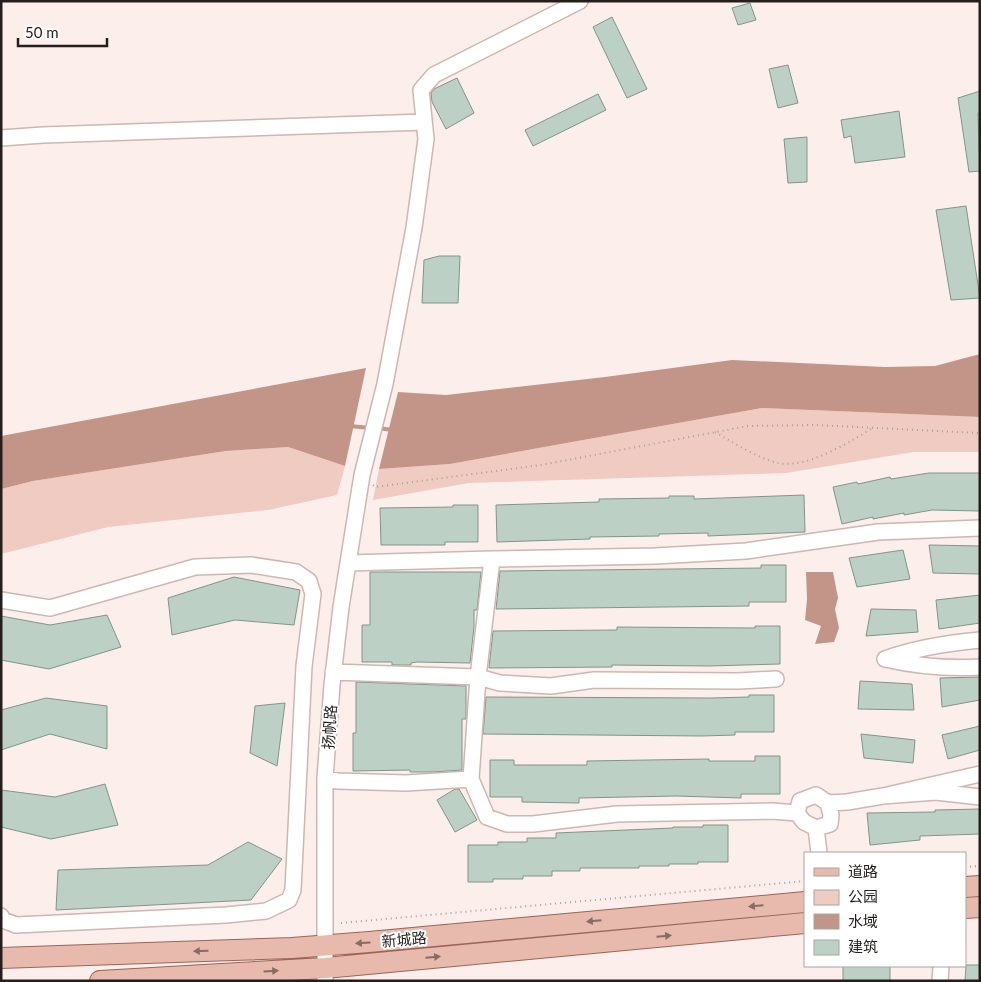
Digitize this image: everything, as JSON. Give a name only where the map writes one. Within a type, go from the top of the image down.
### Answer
[{"type":"main road","points":[[966,887],[980,886]]},
{"type":"main road","name":"新城路","points":[[1,958],[292,948],[379,942],[804,902]]},
{"type":"main road","points":[[966,908],[980,907]]},
{"type":"main road","name":"新城路","points":[[100,981],[325,974],[804,923]]},
{"type":"street","name":"扬帆路","points":[[325,974],[325,778],[333,672],[362,475],[385,384],[414,228],[426,138],[422,90],[434,75],[580,1]]},
{"type":"street","points":[[1,138],[424,122]]},
{"type":"street","points":[[348,563],[655,556],[737,552],[878,532],[980,528]]},
{"type":"street","points":[[492,559],[478,677],[471,779],[488,817],[507,824],[533,824],[635,814],[772,811],[797,813],[804,822],[816,828],[830,824],[832,815],[828,803]]},
{"type":"street","points":[[1,600],[50,608],[195,567],[251,565],[296,572],[309,581],[313,594],[304,666],[293,890],[288,900],[266,911],[226,915],[16,925],[3,920],[1,916]]},
{"type":"street","points":[[980,640],[901,653],[886,659],[908,664],[963,668],[980,667]]},
{"type":"street","points":[[333,672],[478,677],[500,683],[551,686],[594,680],[738,682],[776,680]]},
{"type":"street","points":[[797,813],[800,801],[816,795],[828,803],[847,802],[883,796],[980,774]]},
{"type":"street","points":[[325,778],[406,782],[471,779]]},
{"type":"street","points":[[883,796],[936,792],[980,797]]},
{"type":"street","points":[[816,828],[819,852]]},
{"type":"street","points":[[174,952],[174,979]]},
{"type":"street","points":[[141,953],[146,979]]},
{"type":"street","points":[[940,967],[940,981]]},
{"type":"path","points":[[362,475],[375,487],[541,465],[748,426],[815,425],[980,433]]},
{"type":"path","points":[[715,432],[745,450],[778,464],[808,462],[847,444],[875,427]]},
{"type":"path","points":[[966,867],[980,866]]},
{"type":"path","points":[[341,924],[804,881]]},
{"type":"green space","points":[[762,408],[980,417],[980,452],[914,452],[786,473],[469,483],[373,500],[379,469],[450,464]]},
{"type":"green space","points":[[288,447],[345,466],[337,495],[268,510],[108,527],[1,554],[1,489],[33,481],[226,451]]},
{"type":"water","points":[[980,354],[980,417],[762,408],[450,464],[379,469],[398,392],[446,395],[732,360],[885,367],[935,366]]},
{"type":"water","points":[[366,368],[345,466],[288,447],[226,451],[33,481],[1,489],[1,436]]},
{"type":"water","points":[[806,572],[833,572],[838,598],[835,609],[839,628],[834,642],[815,644],[821,626],[805,620],[807,599]]},
{"type":"building","points":[[750,3],[756,20],[738,25],[732,8]]},
{"type":"building","points":[[612,17],[647,89],[627,98],[593,27]]},
{"type":"building","points":[[788,65],[798,103],[778,108],[769,69]]},
{"type":"building","points":[[457,78],[474,113],[446,129],[432,102],[431,93],[434,89]]},
{"type":"building","points":[[980,91],[980,112],[978,113],[980,171],[969,172],[958,98]]},
{"type":"building","points":[[598,94],[606,110],[533,146],[525,130]]},
{"type":"building","points":[[899,111],[905,157],[855,163],[851,136],[844,138],[841,120]]},
{"type":"building","points":[[807,137],[807,182],[788,183],[784,139]]},
{"type":"building","points":[[966,206],[980,298],[951,300],[936,210]]},
{"type":"building","points":[[439,256],[460,256],[458,303],[422,303],[424,260]]},
{"type":"building","points":[[929,473],[980,473],[980,511],[932,510],[873,519],[873,517],[842,524],[833,487],[890,477],[891,479]]},
{"type":"building","points":[[804,495],[805,532],[708,536],[708,533],[659,534],[659,536],[590,537],[590,539],[497,542],[496,505],[599,502],[599,499],[669,498],[669,496],[694,496],[694,499]]},
{"type":"building","points":[[453,505],[478,505],[478,542],[445,542],[445,545],[381,545],[380,508],[453,507]]},
{"type":"building","points":[[929,545],[980,546],[980,574],[933,573]]},
{"type":"building","points":[[903,550],[910,579],[857,587],[849,558]]},
{"type":"building","points":[[761,565],[786,565],[786,602],[749,602],[749,606],[496,609],[500,571],[761,568]]},
{"type":"building","points":[[370,572],[481,572],[477,610],[474,610],[470,663],[417,662],[411,663],[411,665],[392,665],[392,662],[362,662],[362,625],[370,625]]},
{"type":"building","points":[[234,577],[300,590],[294,625],[235,620],[172,635],[168,598]]},
{"type":"building","points":[[980,595],[980,623],[939,629],[936,600]]},
{"type":"building","points":[[871,609],[916,610],[918,632],[866,636]]},
{"type":"building","points":[[107,615],[121,647],[49,669],[1,660],[1,616],[50,625]]},
{"type":"building","points":[[755,626],[780,626],[780,664],[489,668],[493,631],[617,630],[617,627],[755,628]]},
{"type":"building","points":[[980,677],[980,700],[942,707],[940,678]]},
{"type":"building","points":[[860,681],[912,684],[914,710],[858,709]]},
{"type":"building","points":[[356,682],[466,686],[466,719],[462,719],[462,770],[433,772],[410,772],[410,770],[353,771],[353,733],[356,733]]},
{"type":"building","points":[[749,695],[774,695],[774,732],[735,732],[735,735],[702,736],[483,734],[486,697],[711,698],[749,697]]},
{"type":"building","points":[[46,698],[107,706],[107,749],[50,734],[1,750],[1,710]]},
{"type":"building","points":[[285,703],[277,766],[250,753],[255,706]]},
{"type":"building","points":[[980,726],[980,750],[948,759],[942,735]]},
{"type":"building","points":[[861,734],[915,740],[913,763],[864,758]]},
{"type":"building","points":[[755,756],[780,756],[780,794],[741,794],[741,798],[676,796],[579,798],[579,803],[522,802],[522,797],[490,797],[490,760],[514,760],[514,765],[587,765],[587,761],[709,759],[709,761],[755,761]]},
{"type":"building","points":[[105,784],[118,825],[51,839],[1,827],[1,790],[55,797]]},
{"type":"building","points":[[455,789],[459,789],[477,820],[455,832],[437,800]]},
{"type":"building","points":[[980,809],[980,834],[920,836],[920,840],[870,845],[867,813]]},
{"type":"building","points":[[703,825],[728,825],[728,862],[698,862],[698,864],[669,864],[669,866],[639,866],[639,868],[580,868],[580,871],[552,871],[552,876],[523,876],[523,879],[493,879],[493,882],[468,882],[468,845],[498,845],[498,842],[527,842],[527,838],[556,838],[556,833],[703,827]]},
{"type":"building","points":[[248,842],[282,859],[251,900],[56,910],[58,870],[208,865]]},
{"type":"building","points":[[966,965],[980,965],[980,981],[965,981]]},
{"type":"building","points":[[843,967],[890,967],[890,981],[843,981]]},
{"type":"waterway","points":[[350,426],[370,428]]},
{"type":"waterway","points":[[377,428],[393,430]]}]
